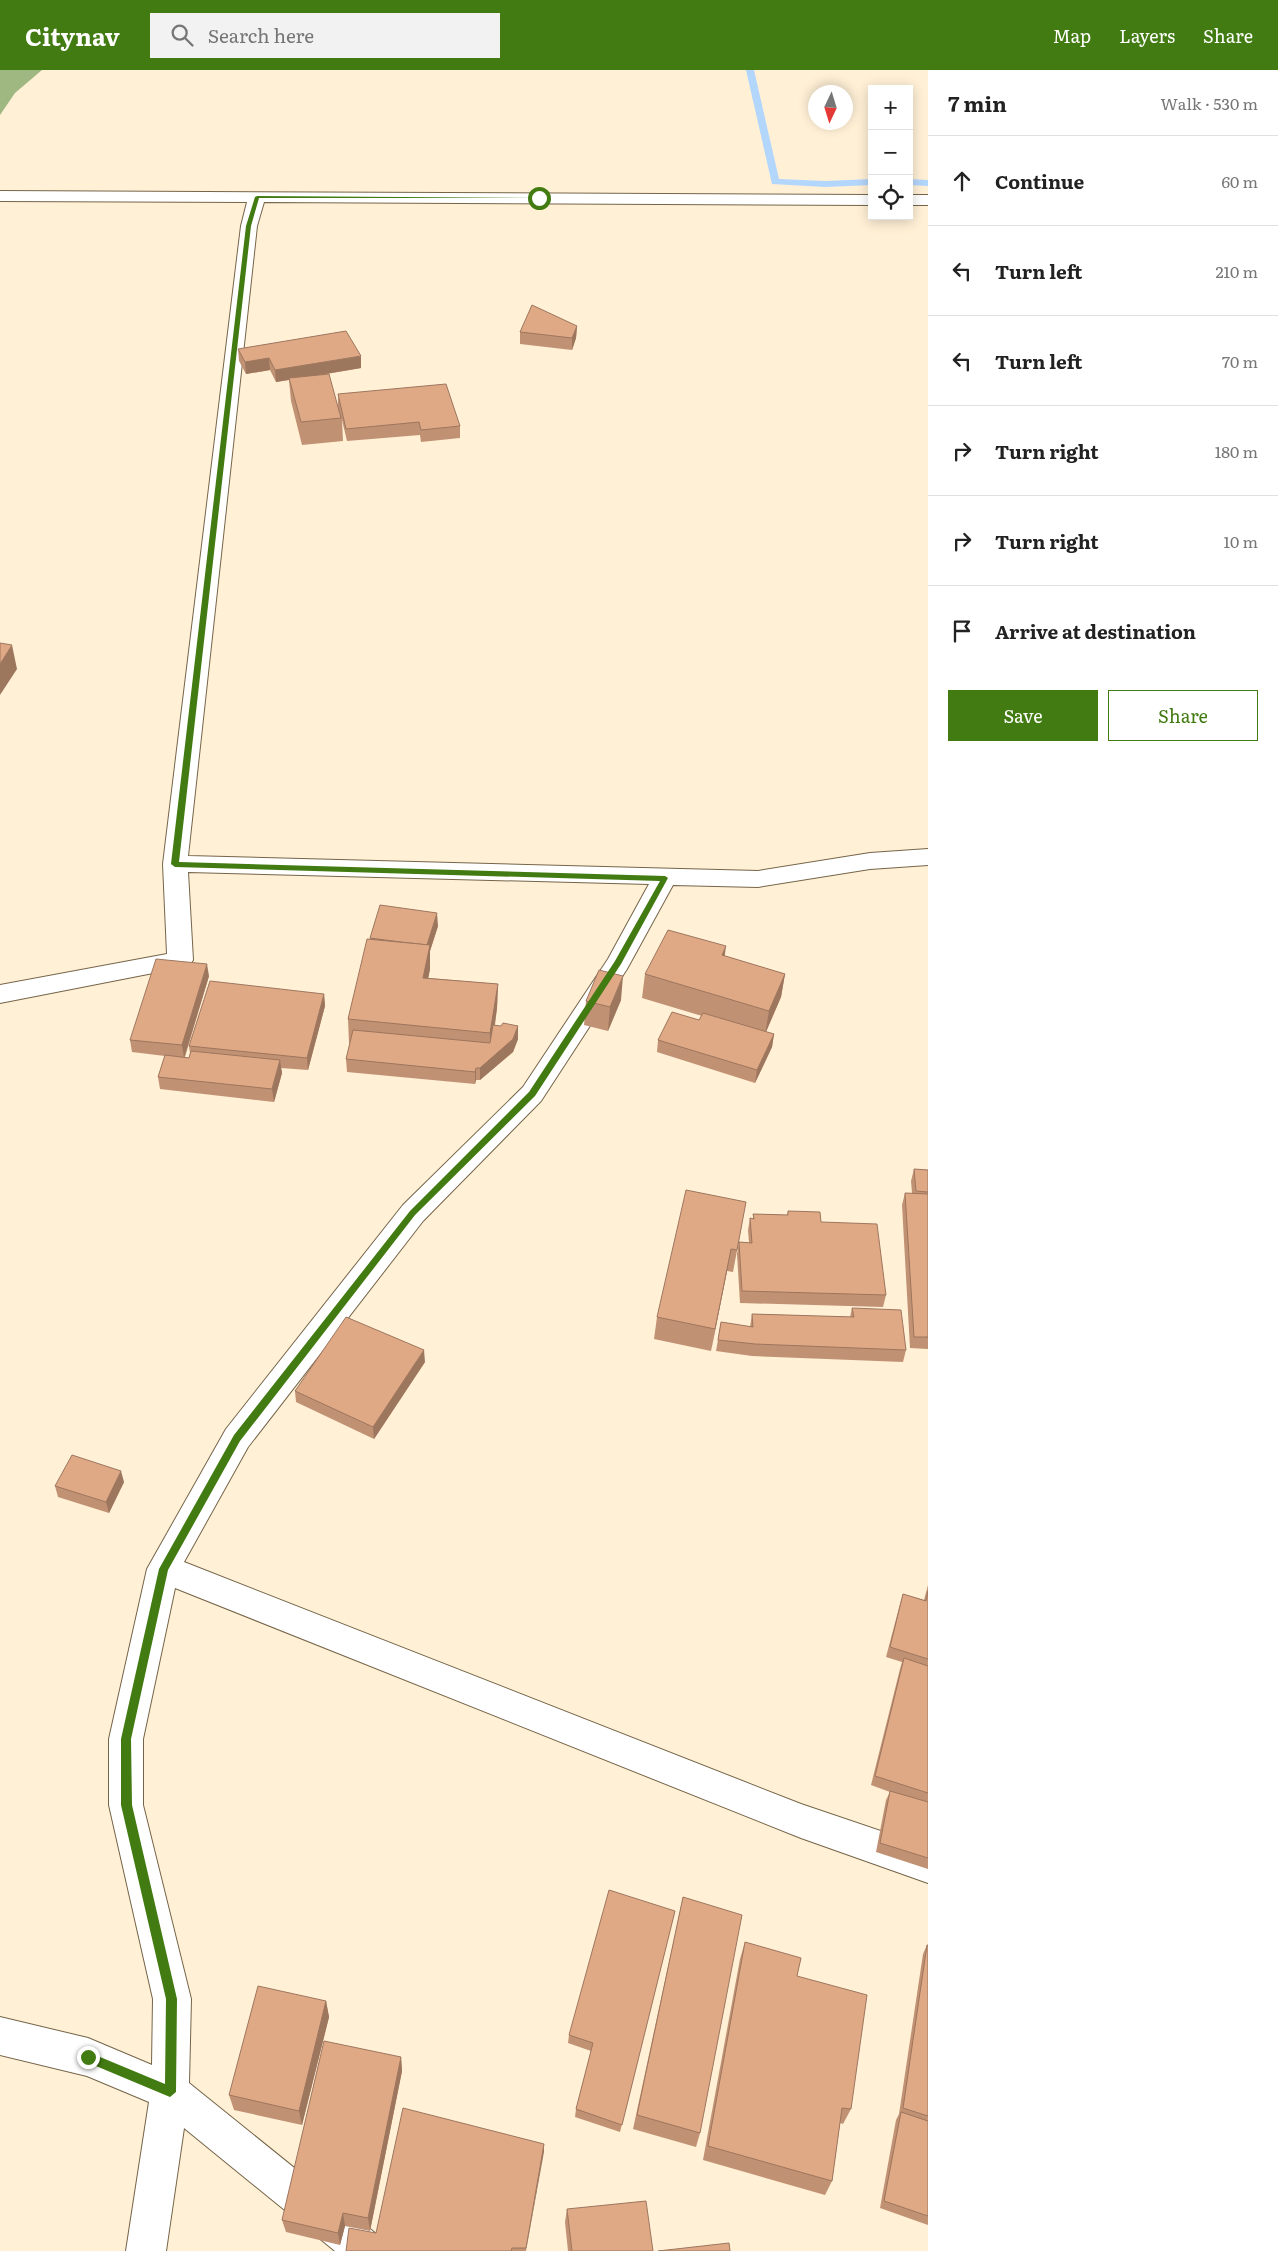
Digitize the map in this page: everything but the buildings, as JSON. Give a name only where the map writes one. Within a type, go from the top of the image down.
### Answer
[{"type":"street","points":[[0,196],[868,200]]},
{"type":"street","points":[[0,994],[180,960],[175,864],[248,226],[257,197]]},
{"type":"street","points":[[913,200],[928,200]]},
{"type":"street","points":[[175,864],[758,880],[870,861],[928,857]]},
{"type":"street","points":[[146,2251],[170,2092],[172,1999],[126,1805],[126,1739],[164,1569],[237,1438],[412,1213],[532,1094],[618,962],[665,878]]},
{"type":"street","points":[[164,1569],[802,1820],[928,1865]]},
{"type":"street","points":[[0,2036],[88,2057],[170,2092],[366,2251]]},
{"type":"green space","points":[[0,70],[42,70],[15,93],[0,115]]},
{"type":"waterway","points":[[750,70],[775,182],[825,184],[868,182]]},
{"type":"waterway","points":[[913,182],[928,183]]},
{"type":"route","points":[[88,2057],[170,2092],[172,1999],[126,1805],[126,1739],[164,1569],[237,1438],[412,1213],[532,1094],[618,962],[665,878],[175,864],[248,226],[257,197],[539,198]]}]
